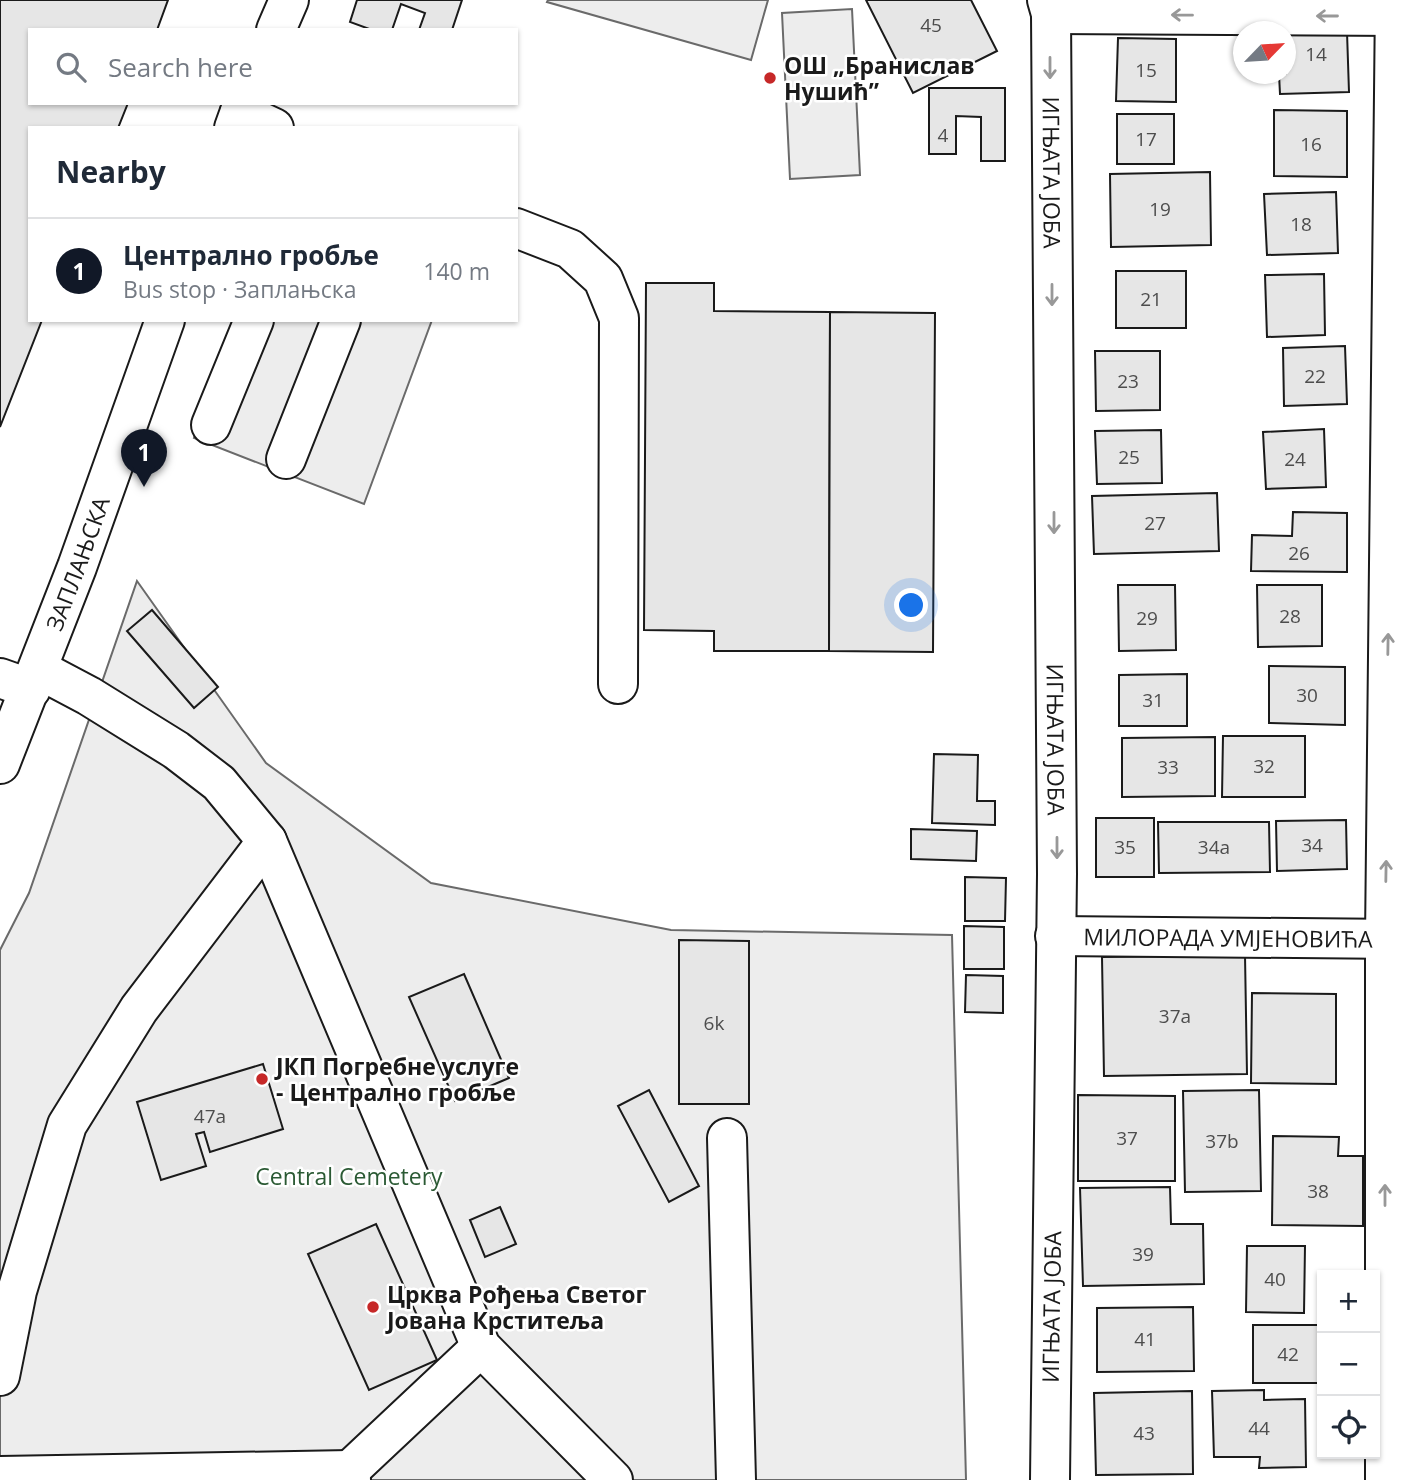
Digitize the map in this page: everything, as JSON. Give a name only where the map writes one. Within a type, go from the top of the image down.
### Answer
[{"type":"street","points":[[277,28],[289,0]]},
{"type":"street","points":[[1049,7],[1397,11],[1393,939],[1385,1480]]},
{"type":"street","name":"ИГЊАТА ЈОБА","points":[[1049,7],[1057,874],[1050,1480]]},
{"type":"street","points":[[239,114],[269,126]]},
{"type":"street","points":[[518,229],[570,249],[603,279],[619,318],[618,684]]},
{"type":"street","name":"ЗАПЛАЊСКА","points":[[0,764],[23,679],[164,322]]},
{"type":"street","points":[[211,425],[253,322]]},
{"type":"street","points":[[286,459],[340,322]]},
{"type":"street","points":[[23,679],[89,696],[176,750],[219,783],[267,841],[481,1347],[613,1480]]},
{"type":"street","points":[[0,1376],[17,1291],[67,1125],[139,1009],[267,841]]},
{"type":"street","name":"МИЛОРАДА УМЈЕНОВИЋА","points":[[1055,936],[1393,939]]},
{"type":"street","points":[[727,1138],[736,1480]]},
{"type":"street","points":[[0,1476],[350,1475],[481,1347]]},
{"type":"shaded area","points":[[768,0],[751,60],[547,2]]},
{"type":"shaded area","points":[[852,9],[860,175],[790,179],[782,13]]},
{"type":"shaded area","points":[[236,322],[431,322],[364,504],[194,438]]},
{"type":"shaded area","name":"Central Cemetery","points":[[137,581],[266,763],[431,883],[671,930],[952,935],[966,1480],[0,1480],[0,950],[29,893]]},
{"type":"building","points":[[0,0],[168,0],[158,28],[28,28],[28,105],[127,105],[119,126],[28,126],[28,322],[41,322],[0,427]]},
{"type":"building","points":[[357,0],[462,0],[453,28],[420,28],[425,13],[401,4],[393,28],[366,28],[350,22]]},
{"type":"building","points":[[866,0],[971,0],[997,51],[913,93]]},
{"type":"building","points":[[1347,32],[1349,92],[1280,94],[1280,84],[1296,84],[1296,34]]},
{"type":"building","points":[[1118,38],[1176,39],[1176,102],[1116,101]]},
{"type":"building","points":[[929,88],[1005,88],[1005,161],[981,161],[981,117],[956,116],[956,154],[929,154]]},
{"type":"building","points":[[1274,110],[1347,111],[1347,177],[1274,176]]},
{"type":"building","points":[[1117,114],[1174,114],[1174,164],[1117,164]]},
{"type":"building","points":[[1210,172],[1211,245],[1111,247],[1110,174]]},
{"type":"building","points":[[1336,192],[1338,253],[1267,255],[1264,194]]},
{"type":"building","points":[[1116,271],[1186,271],[1186,328],[1116,328]]},
{"type":"building","points":[[1324,274],[1325,335],[1267,337],[1265,275]]},
{"type":"building","points":[[646,283],[714,283],[714,311],[830,312],[829,651],[714,651],[714,631],[644,630]]},
{"type":"building","points":[[830,312],[935,313],[933,652],[829,651]]},
{"type":"building","points":[[1345,346],[1347,404],[1284,406],[1283,348]]},
{"type":"building","points":[[1095,351],[1160,351],[1160,410],[1096,411]]},
{"type":"building","points":[[1324,429],[1326,487],[1266,489],[1263,432]]},
{"type":"building","points":[[1161,430],[1162,483],[1097,484],[1095,431]]},
{"type":"building","points":[[1217,493],[1219,551],[1094,554],[1092,496]]},
{"type":"building","points":[[1293,512],[1347,513],[1347,572],[1251,571],[1252,535],[1292,536]]},
{"type":"building","points":[[1118,585],[1175,585],[1176,650],[1119,651]]},
{"type":"building","points":[[1257,585],[1322,585],[1322,646],[1258,647]]},
{"type":"building","points":[[152,610],[218,687],[194,708],[127,631]]},
{"type":"building","points":[[1269,666],[1345,667],[1345,725],[1269,723]]},
{"type":"building","points":[[1187,674],[1187,726],[1119,726],[1119,675]]},
{"type":"building","points":[[1223,736],[1305,736],[1305,797],[1222,797]]},
{"type":"building","points":[[1215,737],[1215,796],[1122,797],[1122,738]]},
{"type":"building","points":[[934,754],[978,755],[977,801],[995,801],[995,825],[932,823]]},
{"type":"building","points":[[1096,818],[1154,818],[1154,877],[1096,877]]},
{"type":"building","points":[[1346,820],[1347,869],[1277,871],[1276,821]]},
{"type":"building","points":[[1158,822],[1269,822],[1270,872],[1159,873]]},
{"type":"building","points":[[911,829],[977,831],[976,861],[911,859]]},
{"type":"building","points":[[965,877],[1006,878],[1005,921],[965,921]]},
{"type":"building","points":[[964,926],[1004,927],[1004,969],[964,969]]},
{"type":"building","points":[[679,940],[749,941],[749,1104],[679,1104]]},
{"type":"building","points":[[1245,955],[1247,1074],[1104,1076],[1102,957]]},
{"type":"building","points":[[464,974],[509,1078],[455,1101],[409,997]]},
{"type":"building","points":[[966,975],[1003,976],[1003,1013],[965,1012]]},
{"type":"building","points":[[1252,993],[1336,994],[1336,1084],[1251,1083]]},
{"type":"building","points":[[263,1064],[283,1129],[210,1152],[204,1132],[196,1134],[206,1166],[161,1180],[137,1102]]},
{"type":"building","points":[[649,1090],[699,1186],[669,1202],[618,1106]]},
{"type":"building","points":[[1259,1090],[1261,1191],[1185,1192],[1183,1091]]},
{"type":"building","points":[[1078,1095],[1175,1096],[1175,1181],[1078,1181]]},
{"type":"building","points":[[1273,1136],[1339,1137],[1338,1156],[1363,1156],[1363,1226],[1272,1225]]},
{"type":"building","points":[[1170,1187],[1171,1224],[1203,1224],[1204,1284],[1083,1286],[1080,1188]]},
{"type":"building","points":[[500,1207],[516,1244],[485,1257],[470,1220]]},
{"type":"building","name":"Црква Рођења Светог Јована Крститеља","points":[[376,1224],[437,1360],[369,1390],[308,1254]]},
{"type":"building","points":[[1247,1246],[1305,1246],[1304,1313],[1246,1312]]},
{"type":"building","points":[[1193,1307],[1194,1371],[1097,1372],[1097,1308]]},
{"type":"building","points":[[1253,1325],[1317,1325],[1317,1383],[1253,1383]]},
{"type":"building","points":[[1264,1390],[1264,1400],[1305,1399],[1306,1467],[1259,1468],[1260,1457],[1214,1457],[1212,1391]]},
{"type":"building","points":[[1192,1391],[1193,1474],[1096,1475],[1094,1393]]},
{"type":"place","name":"ОШ „Бранислав Нушић”","points":[[770,78]]},
{"type":"place","name":"Централно гробље","points":[[144,487]]},
{"type":"place","name":"ЈКП Погребне услуге - Централно гробље","points":[[262,1079]]},
{"type":"place","name":"Црква Рођења Светог Јована Крститеља","points":[[373,1307]]}]
